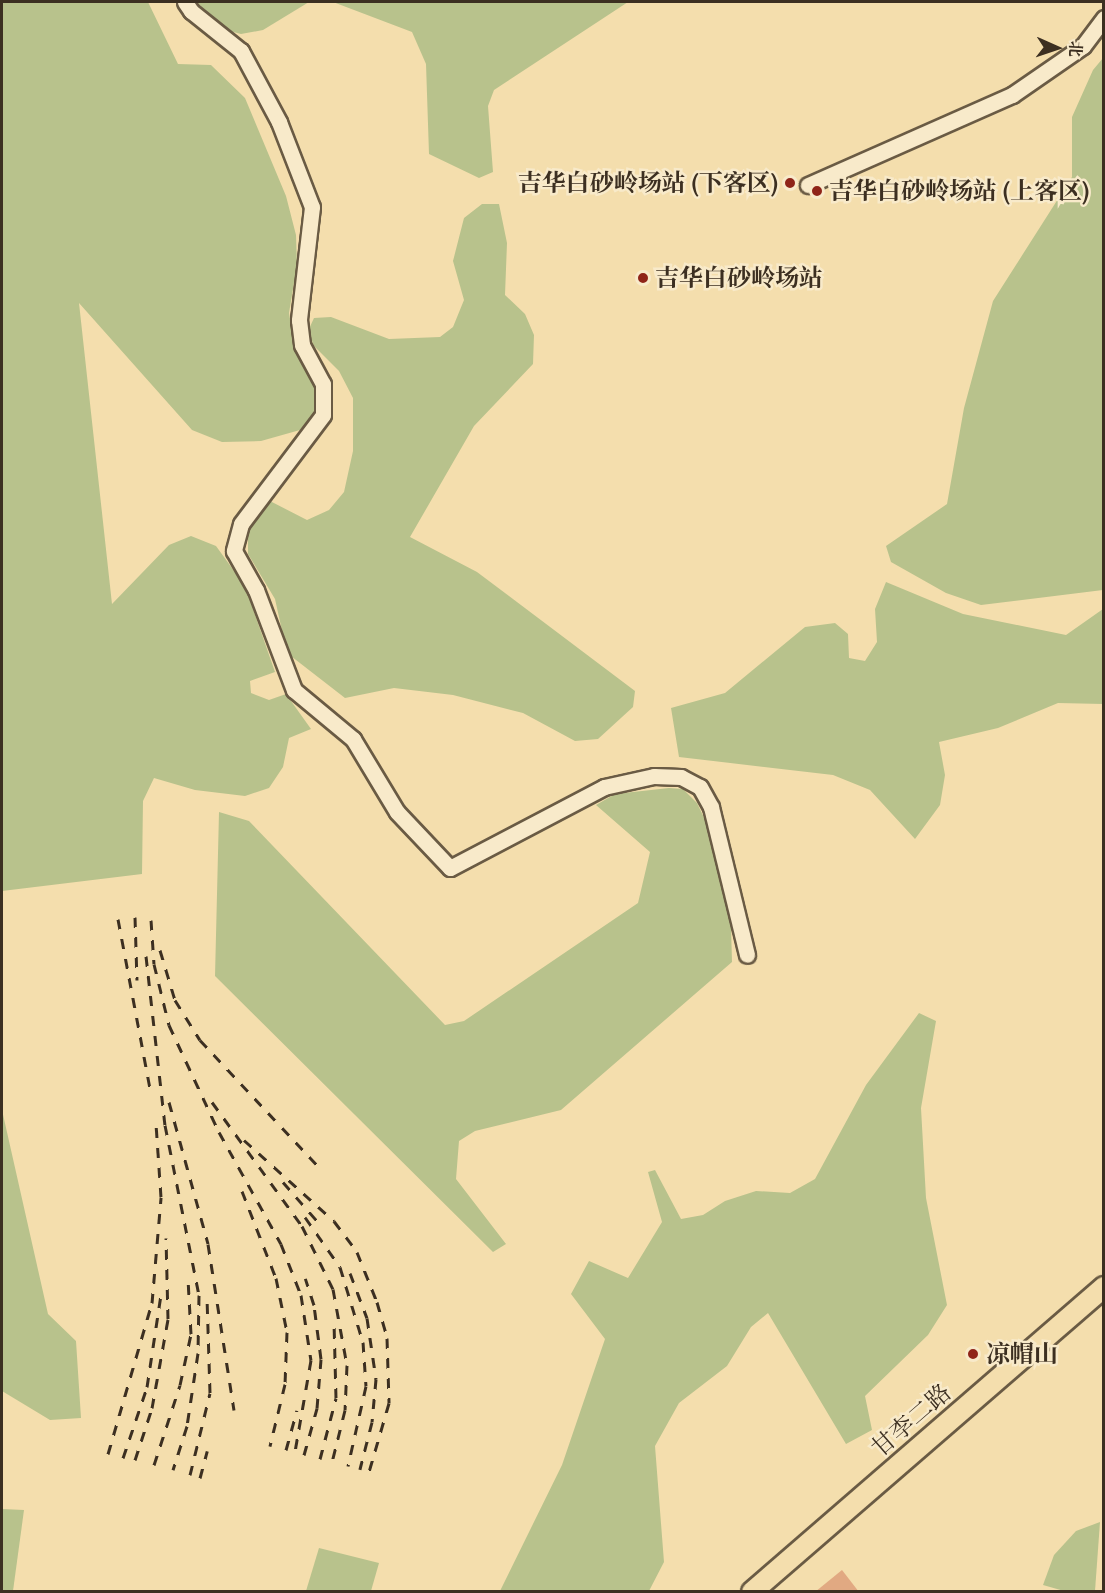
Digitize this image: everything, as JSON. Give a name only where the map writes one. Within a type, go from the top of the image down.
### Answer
[{"type":"main road","name":"甘李二路","points":[[752,1592],[1104,1287]]},
{"type":"main road","name":"甘李二路","points":[[771,1592],[1104,1304]]},
{"type":"street","points":[[185,2],[191,11],[240,51],[279,122],[312,207],[299,320],[302,345],[323,384],[323,415],[241,524],[234,551],[256,590],[294,690],[353,740],[397,812],[450,868],[613,784],[631,778],[681,777],[700,787],[711,807],[747,955]]},
{"type":"street","points":[[808,185],[1012,95],[1083,46],[1104,18]]},
{"type":"green space","points":[[2,2],[148,2],[178,64],[211,65],[245,98],[286,196],[296,235],[297,265],[289,313],[294,342],[314,386],[317,410],[300,430],[261,441],[222,442],[192,430],[79,303],[112,604],[169,545],[191,536],[216,546],[245,586],[275,672],[250,681],[251,693],[269,700],[286,694],[311,729],[289,738],[283,767],[269,788],[245,796],[195,790],[154,778],[143,801],[142,874],[2,891]]},
{"type":"green space","points":[[197,2],[309,2],[263,30],[241,34],[222,29]]},
{"type":"green space","points":[[333,2],[628,2],[494,90],[488,106],[493,172],[479,178],[429,154],[426,64],[412,32]]},
{"type":"green space","points":[[1103,58],[1103,590],[981,605],[946,593],[891,562],[886,546],[947,504],[964,408],[993,301],[1072,177],[1072,117],[1093,70]]},
{"type":"green space","points":[[482,204],[499,204],[507,243],[505,295],[525,314],[534,335],[533,364],[474,426],[410,537],[477,572],[635,691],[633,707],[598,739],[575,741],[523,713],[453,695],[394,688],[345,698],[287,653],[275,599],[248,554],[248,527],[268,500],[307,520],[329,510],[344,492],[353,451],[353,398],[339,371],[314,346],[308,331],[314,318],[331,317],[389,339],[440,337],[453,327],[464,300],[453,261],[464,218]]},
{"type":"green space","points":[[886,582],[963,614],[1066,635],[1103,609],[1103,704],[1058,703],[998,728],[939,742],[945,775],[940,805],[915,839],[870,790],[833,775],[679,757],[671,708],[725,693],[805,627],[835,623],[848,634],[849,658],[865,661],[877,642],[875,609]]},
{"type":"green space","points":[[669,788],[683,789],[697,803],[709,828],[731,927],[732,962],[561,1110],[475,1131],[459,1141],[456,1179],[506,1244],[493,1252],[215,976],[219,812],[249,821],[445,1025],[464,1021],[638,903],[650,852],[596,805],[615,794]]},
{"type":"green space","points":[[919,1013],[936,1021],[921,1108],[926,1198],[947,1305],[928,1335],[865,1396],[872,1430],[846,1444],[768,1313],[751,1327],[727,1366],[679,1403],[655,1446],[664,1562],[649,1591],[500,1591],[562,1465],[605,1339],[571,1294],[589,1261],[628,1278],[662,1222],[648,1172],[655,1170],[681,1219],[703,1215],[725,1201],[756,1191],[790,1193],[815,1179],[866,1085]]},
{"type":"green space","points":[[2,1110],[48,1314],[76,1341],[81,1418],[50,1420],[2,1391]]},
{"type":"green space","points":[[2,1509],[24,1510],[13,1591],[2,1591]]},
{"type":"green space","points":[[1100,1522],[1095,1591],[1064,1591],[1043,1585],[1054,1555],[1076,1531]]},
{"type":"green space","points":[[319,1548],[379,1563],[371,1591],[306,1591]]},
{"type":"building","points":[[842,1570],[859,1592],[815,1592]]},
{"type":"railway","points":[[135,917],[137,980]]},
{"type":"railway","points":[[118,919],[151,1093]]},
{"type":"railway","points":[[151,920],[154,964],[169,1025],[219,1132],[281,1244],[301,1295],[311,1360],[295,1452]]},
{"type":"railway","points":[[160,950],[175,1000],[200,1040],[319,1167]]},
{"type":"railway","points":[[146,956],[165,1125],[199,1295],[198,1353],[187,1426],[173,1470]]},
{"type":"railway","points":[[169,1102],[208,1244],[234,1410]]},
{"type":"railway","points":[[212,1102],[302,1226],[333,1289],[347,1365],[345,1410],[332,1462]]},
{"type":"railway","points":[[108,1454],[152,1303],[161,1197],[156,1123]]},
{"type":"railway","points":[[244,1140],[334,1221],[357,1252],[377,1302],[387,1338],[389,1403],[369,1472]]},
{"type":"railway","points":[[283,1182],[318,1222]]},
{"type":"railway","points":[[242,1191],[276,1278],[287,1332],[285,1384],[270,1446]]},
{"type":"railway","points":[[305,1217],[340,1267],[363,1342],[366,1386],[348,1466]]},
{"type":"railway","points":[[135,1460],[152,1408],[168,1319],[166,1238]]},
{"type":"railway","points":[[350,1273],[367,1318],[376,1379],[372,1422],[360,1469]]},
{"type":"railway","points":[[304,1455],[317,1408],[321,1359],[314,1305],[305,1278]]},
{"type":"railway","points":[[154,1465],[180,1385],[191,1334],[188,1279]]},
{"type":"railway","points":[[123,1458],[147,1387],[161,1294]]},
{"type":"railway","points":[[190,1475],[210,1393],[207,1299]]},
{"type":"railway","points":[[320,1459],[336,1398],[334,1324]]},
{"type":"railway","points":[[286,1450],[297,1410]]},
{"type":"railway","points":[[200,1478],[207,1451]]},
{"type":"place","name":"吉华白砂岭场站 (下客区)","points":[[790,183]]},
{"type":"place","name":"吉华白砂岭场站 (上客区)","points":[[817,191]]},
{"type":"place","name":"吉华白砂岭场站","points":[[643,278]]},
{"type":"place","name":"凉帽山","points":[[973,1354]]}]
